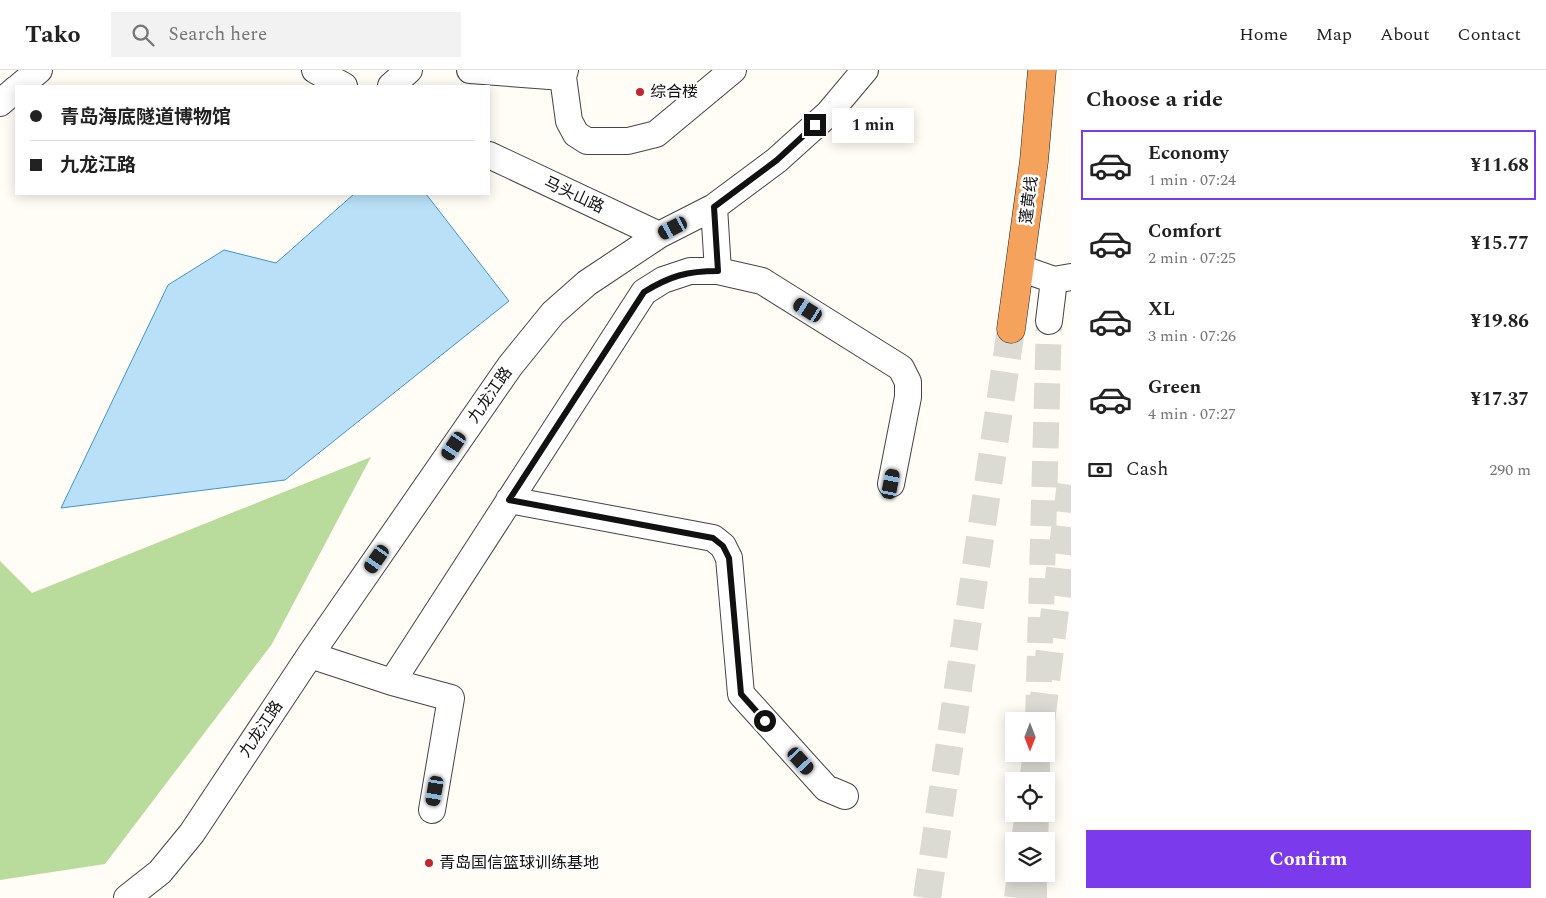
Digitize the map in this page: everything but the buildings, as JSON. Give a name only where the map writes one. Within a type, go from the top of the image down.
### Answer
[{"type":"highway","name":"蓬黄线","points":[[1012,329],[1034,161],[1042,70]]},
{"type":"street","points":[[21,85],[39,70]]},
{"type":"street","points":[[315,70],[342,85]]},
{"type":"street","points":[[392,85],[409,70]]},
{"type":"street","points":[[470,70],[564,73],[569,120],[576,134],[587,141],[628,141],[656,134],[733,70]]},
{"type":"street","name":"九龙江路","points":[[127,898],[160,872],[192,833],[310,655],[510,366],[553,313],[587,283],[659,235],[714,207],[777,160],[828,114],[865,70]]},
{"type":"street","points":[[0,103],[15,90]]},
{"type":"street","name":"马头山路","points":[[490,155],[659,235]]},
{"type":"street","points":[[714,207],[718,271]]},
{"type":"street","points":[[1020,268],[1063,278],[1049,321]]},
{"type":"street","points":[[392,682],[644,292],[663,280],[690,271],[718,271],[762,281],[900,368],[908,382],[908,397],[891,484]]},
{"type":"street","points":[[509,500],[713,538],[718,542],[729,558],[741,694],[826,788],[845,796]]},
{"type":"street","points":[[310,655],[392,682],[451,698],[432,810]]},
{"type":"green space","points":[[371,457],[272,644],[105,864],[0,880],[0,561],[32,593]]},
{"type":"water","points":[[353,195],[427,195],[509,301],[285,480],[61,508],[168,285],[224,250],[276,263]]},
{"type":"tunnel","points":[[1038,712],[1049,321]]},
{"type":"tunnel","points":[[927,898],[1011,329]]},
{"type":"tunnel","points":[[1042,712],[1071,483]]},
{"type":"tunnel","points":[[1034,772],[1036,762]]},
{"type":"tunnel","points":[[1037,762],[1037,772]]},
{"type":"tunnel","points":[[1026,832],[1028,822]]},
{"type":"tunnel","points":[[1035,832],[1036,822]]},
{"type":"tunnel","points":[[1018,898],[1020,882]]},
{"type":"tunnel","points":[[1034,882],[1034,898]]},
{"type":"place","name":"综合楼","points":[[640,92]]},
{"type":"place","name":"青岛国信篮球训练基地","points":[[429,863]]},
{"type":"route","points":[[765,721],[741,694],[729,558],[723,546],[713,538],[509,500],[644,292],[663,280],[690,271],[718,271],[714,207],[777,160],[815,125]]}]
